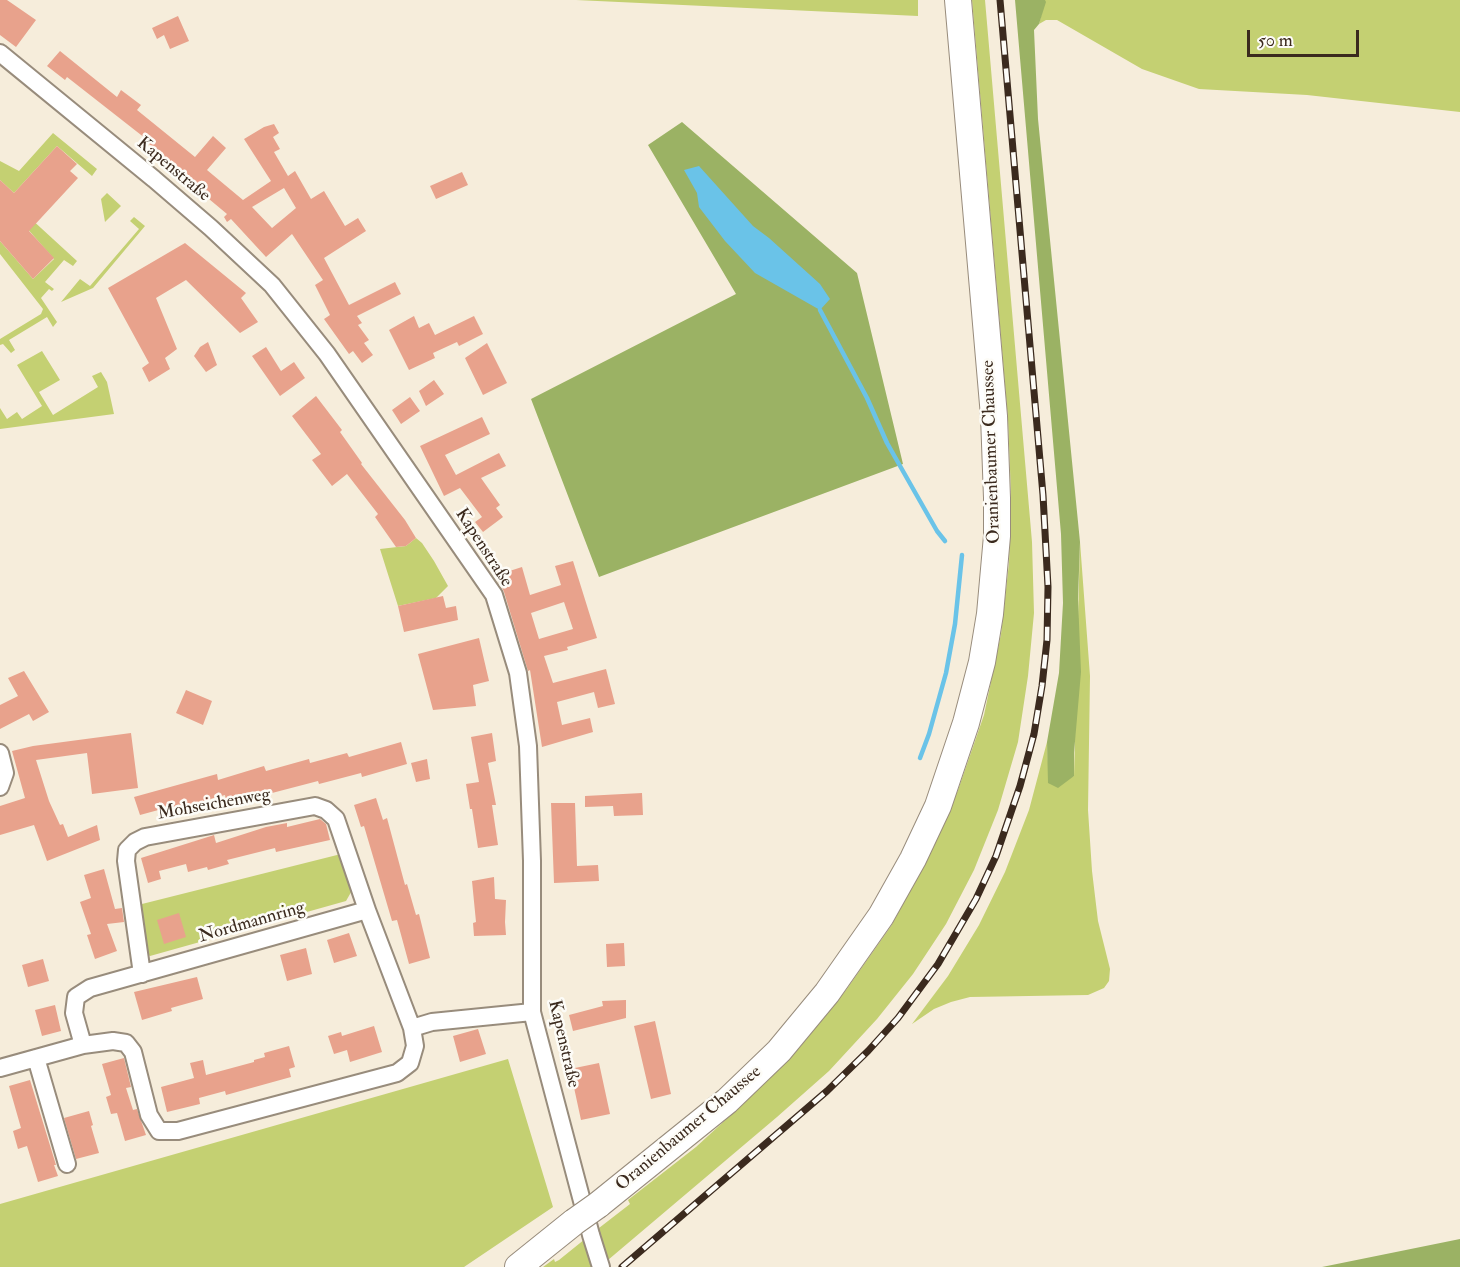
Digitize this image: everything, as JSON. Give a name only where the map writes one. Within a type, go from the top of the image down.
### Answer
[{"type":"main road","name":"Oranienbaumer Chaussee","points":[[518,1267],[728,1101],[779,1051],[827,993],[881,916],[913,859],[942,795],[966,723],[982,662],[990,614],[997,536],[994,416],[958,0]]},
{"type":"street","name":"Kapenstraße","points":[[0,53],[154,179],[272,285],[327,354],[494,595],[518,674],[528,746],[532,861],[532,1012],[601,1267]]},
{"type":"street","points":[[0,753],[5,773],[0,787]]},
{"type":"street","name":"Mohseichenweg","points":[[142,974],[126,861],[127,850],[135,842],[145,837],[315,806],[326,810],[336,819],[367,910]]},
{"type":"street","points":[[0,1068],[83,1045],[113,1041],[126,1042],[133,1052],[149,1114],[159,1131],[178,1131],[397,1073],[410,1063],[415,1046],[412,1028],[367,910]]},
{"type":"street","name":"Nordmannring","points":[[83,1045],[74,1013],[76,997],[90,988],[367,910]]},
{"type":"street","points":[[412,1028],[432,1022],[532,1012]]},
{"type":"street","points":[[36,1058],[67,1164]]},
{"type":"green space","points":[[576,0],[918,0],[918,16]]},
{"type":"green space","points":[[972,0],[985,0],[1032,542],[1034,613],[1028,676],[1018,742],[998,810],[974,870],[946,924],[913,974],[877,1019],[829,1071],[608,1260],[599,1228],[630,1204],[628,1200],[696,1147],[800,1047],[846,990],[891,926],[930,854],[958,790],[984,715],[1001,634],[1009,563],[1011,494],[1008,420]]},
{"type":"green space","points":[[1015,0],[1045,0],[1046,2],[1039,24],[1034,30],[1038,119],[1080,542],[1078,599],[1081,672],[1074,776],[1058,788],[1048,783],[1047,742],[1059,673],[1063,603],[1061,534]]},
{"type":"green space","points":[[1045,0],[1460,0],[1460,112],[1307,95],[1199,89],[1142,69],[1057,20],[1046,20],[1039,24]]},
{"type":"green space","points":[[682,122],[857,273],[903,464],[599,577],[531,399],[736,294],[648,145]]},
{"type":"green space","points":[[53,133],[97,169],[92,176],[57,146],[14,193],[0,180],[0,161],[19,171]]},
{"type":"green space","points":[[107,193],[121,206],[105,222],[101,199]]},
{"type":"green space","points":[[29,217],[77,261],[73,266],[64,260],[45,282],[54,289],[52,291],[49,289],[41,298],[57,322],[53,327],[47,317],[9,340],[15,350],[11,353],[3,344],[0,345],[0,339],[41,314],[43,309],[0,254],[0,241],[33,279],[54,259],[18,218]]},
{"type":"green space","points":[[134,217],[145,226],[93,288],[61,302],[80,279],[90,286],[139,229],[130,221]]},
{"type":"green space","points":[[42,351],[60,380],[39,392],[53,415],[98,387],[92,376],[101,372],[107,382],[114,414],[0,429],[0,408],[7,419],[17,412],[22,419],[42,406],[17,365]]},
{"type":"green space","points":[[416,538],[434,561],[448,586],[436,598],[398,606],[380,549],[406,546]]},
{"type":"green space","points":[[1080,542],[1090,676],[1088,810],[1092,871],[1098,921],[1110,969],[1109,981],[1104,988],[1088,995],[970,997],[934,1009],[912,1024],[948,976],[979,925],[1005,872],[1029,810],[1047,742],[1049,783],[1074,776]]},
{"type":"green space","points":[[341,854],[354,887],[346,901],[150,956],[147,954],[138,905]]},
{"type":"green space","points":[[508,1059],[553,1207],[464,1267],[0,1267],[0,1204]]},
{"type":"green space","points":[[585,1239],[593,1267],[543,1267],[554,1259],[555,1262],[559,1260]]},
{"type":"green space","points":[[1460,1239],[1460,1267],[1322,1267]]},
{"type":"water","points":[[699,166],[753,226],[820,284],[830,299],[820,310],[755,273],[725,241],[699,207],[697,193],[684,170]]},
{"type":"building","points":[[0,0],[7,0],[36,20],[16,47],[0,35]]},
{"type":"building","points":[[178,16],[189,41],[170,49],[164,35],[157,39],[152,28]]},
{"type":"building","points":[[60,51],[117,97],[121,90],[141,105],[137,110],[195,157],[213,136],[226,148],[207,170],[243,200],[271,181],[244,139],[274,124],[279,133],[273,137],[280,149],[274,152],[288,176],[295,171],[311,199],[324,191],[345,226],[358,218],[366,231],[324,258],[349,305],[395,282],[401,294],[357,316],[362,323],[358,325],[369,340],[364,343],[373,355],[362,363],[353,351],[349,354],[324,319],[330,315],[315,285],[323,280],[292,234],[266,257],[231,219],[227,222],[224,217],[227,214],[197,189],[180,173],[182,171],[149,144],[150,142],[67,77],[65,80],[47,66]],"holes":[[[284,188],[296,208],[272,228],[252,207]]]},
{"type":"building","points":[[57,146],[77,164],[70,171],[78,178],[29,231],[54,258],[33,279],[0,241],[0,180],[14,193]]},
{"type":"building","points":[[462,172],[468,185],[436,199],[430,186]]},
{"type":"building","points":[[185,243],[246,293],[241,298],[258,322],[240,333],[186,280],[156,298],[177,349],[165,358],[170,369],[149,382],[142,368],[149,363],[108,288]]},
{"type":"building","points":[[414,316],[419,328],[429,323],[435,335],[474,316],[483,334],[459,346],[457,342],[433,353],[435,358],[409,370],[389,330]]},
{"type":"building","points":[[208,342],[217,365],[206,372],[194,356],[200,347]]},
{"type":"building","points":[[487,343],[507,383],[483,395],[465,358]]},
{"type":"building","points":[[266,347],[281,371],[294,362],[305,378],[280,396],[252,356]]},
{"type":"building","points":[[434,380],[444,394],[426,406],[419,391]]},
{"type":"building","points":[[316,396],[342,430],[340,432],[361,464],[405,520],[416,538],[406,546],[396,547],[375,517],[378,514],[347,474],[332,486],[312,460],[321,454],[292,416]]},
{"type":"building","points":[[410,397],[420,411],[401,424],[392,410]]},
{"type":"building","points":[[482,417],[490,434],[445,455],[456,475],[499,453],[506,466],[481,478],[500,505],[496,508],[503,517],[483,532],[475,522],[482,517],[460,488],[444,496],[420,446]]},
{"type":"building","points":[[573,561],[597,638],[567,647],[568,650],[544,656],[553,683],[606,669],[615,704],[598,708],[594,692],[557,702],[562,725],[590,718],[593,732],[542,747],[530,670],[528,671],[497,575],[522,567],[530,595],[561,585],[555,566]],"holes":[[[564,602],[573,629],[539,639],[531,613]]]},
{"type":"building","points":[[443,596],[446,608],[456,606],[458,620],[404,632],[398,606]]},
{"type":"building","points":[[479,638],[489,681],[473,685],[476,706],[433,710],[418,654]]},
{"type":"building","points":[[24,671],[49,712],[33,721],[29,714],[0,729],[0,705],[18,696],[8,678]]},
{"type":"building","points":[[186,690],[212,701],[203,725],[176,713]]},
{"type":"building","points":[[131,733],[138,788],[92,794],[87,753],[36,760],[49,801],[68,837],[97,825],[100,840],[47,861],[34,825],[0,835],[0,806],[25,798],[12,751],[33,746]]},
{"type":"building","points":[[492,733],[496,761],[488,763],[496,805],[492,805],[498,845],[478,848],[466,784],[479,782],[471,737]]},
{"type":"building","points":[[401,742],[407,764],[362,777],[361,773],[272,793],[271,789],[226,801],[225,795],[163,812],[162,809],[140,815],[134,797],[217,774],[218,780],[264,766],[266,771],[309,759],[310,763],[347,753],[349,757]]},
{"type":"building","points":[[427,759],[430,779],[416,782],[411,763]]},
{"type":"building","points":[[642,793],[643,815],[614,816],[613,806],[585,807],[585,796]]},
{"type":"building","points":[[376,798],[383,820],[387,818],[405,885],[407,884],[416,915],[419,914],[430,958],[409,964],[397,920],[392,921],[364,826],[361,827],[354,805]]},
{"type":"building","points":[[551,803],[575,803],[577,866],[598,865],[599,881],[554,883]]},
{"type":"building","points":[[320,819],[326,824],[330,840],[276,852],[275,848],[227,860],[229,864],[208,870],[207,867],[188,872],[186,864],[159,871],[161,879],[148,883],[141,858],[214,835],[216,843],[266,827],[287,823],[287,827]]},
{"type":"building","points":[[104,869],[115,909],[122,908],[124,922],[107,924],[117,951],[95,959],[87,935],[91,934],[80,902],[91,898],[84,875]]},
{"type":"building","points":[[494,877],[495,899],[506,900],[506,935],[474,936],[473,923],[476,922],[472,881]]},
{"type":"building","points":[[179,913],[186,937],[164,944],[157,920]]},
{"type":"building","points":[[349,933],[357,956],[334,963],[327,940]]},
{"type":"building","points":[[624,943],[625,966],[607,967],[606,944]]},
{"type":"building","points":[[306,948],[312,974],[287,981],[280,955]]},
{"type":"building","points":[[43,959],[49,981],[28,987],[22,965]]},
{"type":"building","points":[[197,977],[203,999],[171,1008],[172,1011],[142,1020],[134,992]]},
{"type":"building","points":[[626,1000],[626,1018],[573,1031],[569,1015],[603,1006],[602,1001]]},
{"type":"building","points":[[55,1005],[61,1031],[42,1036],[35,1010]]},
{"type":"building","points":[[655,1021],[671,1094],[651,1099],[634,1026]]},
{"type":"building","points":[[374,1026],[382,1052],[350,1062],[347,1050],[334,1054],[328,1036],[341,1032],[342,1036]]},
{"type":"building","points":[[478,1029],[486,1054],[460,1062],[453,1036]]},
{"type":"building","points":[[289,1046],[295,1067],[289,1069],[291,1077],[226,1095],[225,1091],[199,1098],[200,1104],[167,1112],[161,1087],[194,1078],[190,1063],[203,1060],[206,1075],[254,1062],[254,1060],[265,1057],[264,1053]]},
{"type":"building","points":[[124,1058],[131,1087],[126,1088],[133,1110],[137,1109],[146,1135],[125,1141],[117,1113],[111,1114],[106,1097],[111,1095],[102,1064]]},
{"type":"building","points":[[599,1063],[610,1114],[581,1120],[570,1069]]},
{"type":"building","points":[[30,1080],[58,1176],[38,1182],[27,1146],[18,1149],[13,1131],[21,1128],[9,1086]]},
{"type":"building","points":[[89,1111],[99,1153],[76,1159],[64,1118]]},
{"type":"waterway","points":[[820,310],[867,398],[887,443],[945,541]]},
{"type":"waterway","points":[[920,758],[946,673],[955,624],[962,555]]},
{"type":"railway","points":[[622,1267],[827,1091],[898,1018],[938,964],[976,899],[996,856],[1020,786],[1034,734],[1042,686],[1047,640],[1048,587],[1043,495],[1000,0]]}]
